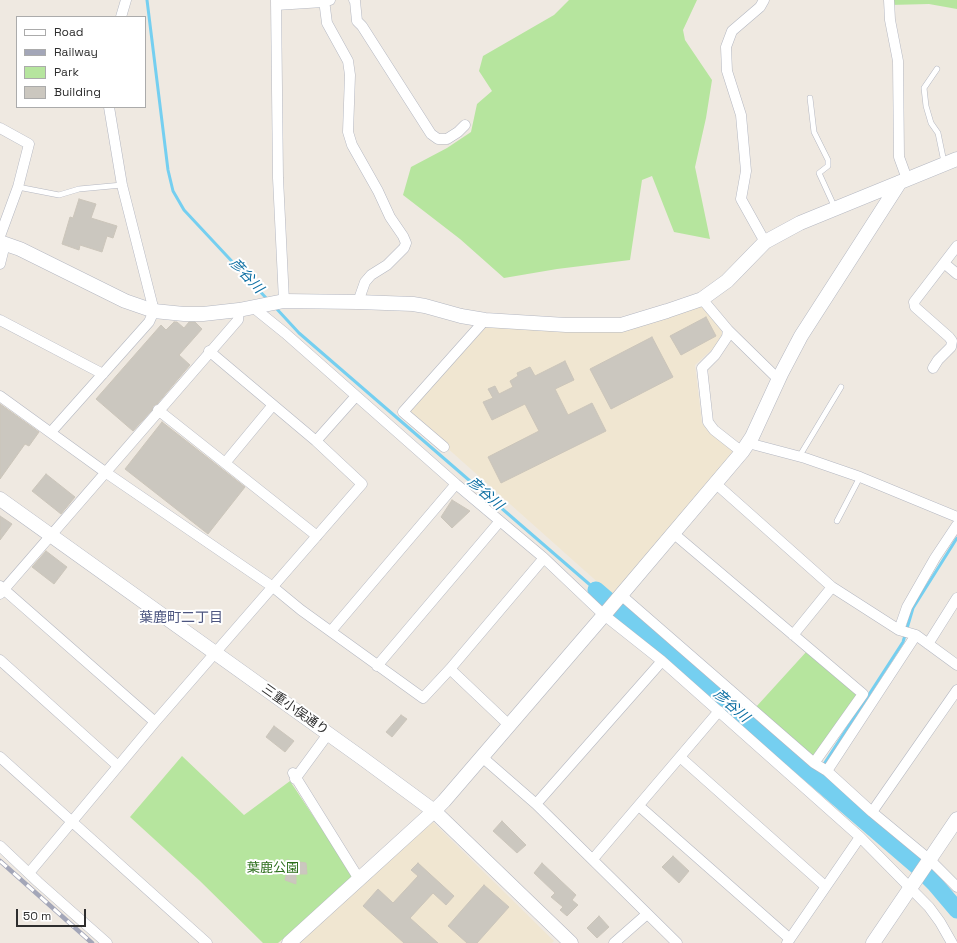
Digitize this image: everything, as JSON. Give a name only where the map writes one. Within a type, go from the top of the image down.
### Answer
[{"type":"street","points":[[121,16],[126,0]]},
{"type":"street","points":[[354,0],[357,20],[431,134],[438,139],[447,139],[458,132],[465,125]]},
{"type":"street","points":[[764,0],[760,7],[732,31],[726,47],[727,71],[741,115],[746,171],[741,199],[764,242]]},
{"type":"street","points":[[289,943],[434,811],[612,606],[752,437],[778,379],[801,336],[903,181],[899,157],[898,61],[890,20],[889,0]]},
{"type":"street","points":[[282,301],[278,170],[276,3],[326,1],[327,23],[348,60],[350,74],[348,132],[352,145],[378,191],[390,217],[406,243],[404,248],[387,265],[371,275],[365,282],[358,302]]},
{"type":"street","points":[[51,432],[148,322],[154,311],[122,184],[109,108]]},
{"type":"street","points":[[0,128],[29,144],[2,240],[0,264]]},
{"type":"street","points":[[2,240],[125,301],[154,311],[203,314],[258,307],[282,301],[358,302],[413,304],[461,316],[485,320],[566,325],[621,325],[668,312],[702,299],[727,281],[764,242],[800,223],[951,162]]},
{"type":"street","points":[[933,368],[938,360],[951,347],[952,341],[915,307],[914,302],[957,246]]},
{"type":"street","points":[[944,263],[957,274]]},
{"type":"street","points":[[702,299],[728,330],[778,379]]},
{"type":"street","points":[[258,307],[285,333],[456,484],[544,558],[612,606],[827,771],[927,864],[957,887]]},
{"type":"street","points":[[155,722],[1,590],[51,536],[209,351],[238,320],[239,310]]},
{"type":"street","points":[[0,320],[103,374]]},
{"type":"street","points":[[444,447],[403,412],[485,320]]},
{"type":"street","points":[[728,330],[727,337],[715,355],[702,368],[708,422],[714,430],[745,447],[799,457],[860,478],[957,517]]},
{"type":"street","points":[[29,873],[155,722],[362,484],[316,441],[209,351]]},
{"type":"street","points":[[0,396],[105,472],[273,587],[301,610],[423,698],[450,669],[544,558]]},
{"type":"street","points":[[316,441],[356,396]]},
{"type":"street","points":[[225,463],[273,405]]},
{"type":"street","points":[[158,410],[317,536]]},
{"type":"street","points":[[715,483],[832,587],[899,630],[916,635],[957,665]]},
{"type":"street","points":[[331,631],[456,484]]},
{"type":"street","name":"三重小俣通り","points":[[0,499],[434,811],[566,941]]},
{"type":"street","points":[[377,666],[500,521]]},
{"type":"street","points":[[899,630],[907,607],[935,558],[957,525]]},
{"type":"street","points":[[673,533],[863,694],[814,762]]},
{"type":"street","points":[[793,635],[832,587]]},
{"type":"street","points":[[928,644],[957,598]]},
{"type":"street","points":[[612,606],[662,661],[860,836],[912,886],[940,922],[952,943]]},
{"type":"street","points":[[827,771],[916,635]]},
{"type":"street","points":[[0,660],[118,766]]},
{"type":"street","points":[[536,804],[662,661]]},
{"type":"street","points":[[450,669],[509,726]]},
{"type":"street","points":[[872,812],[957,690]]},
{"type":"street","points":[[593,859],[720,711]]},
{"type":"street","points":[[328,734],[294,776],[359,879]]},
{"type":"street","points":[[482,757],[536,804],[677,943]]},
{"type":"street","points":[[680,757],[825,886]]},
{"type":"street","points":[[2,762],[71,821],[207,943]]},
{"type":"street","points":[[639,806],[788,941],[860,836]]},
{"type":"street","points":[[873,943],[957,819]]},
{"type":"street","points":[[0,846],[107,943]]},
{"type":"street","points":[[614,943],[647,914]]},
{"type":"lane","points":[[937,68],[924,88],[926,106],[931,123],[938,133],[951,162]]},
{"type":"lane","points":[[810,98],[814,132],[828,160],[828,166],[819,174],[836,208]]},
{"type":"lane","points":[[18,187],[60,195],[79,189],[122,184]]},
{"type":"lane","points":[[799,457],[841,387]]},
{"type":"lane","points":[[837,521],[860,478]]},
{"type":"shaded area","points":[[701,303],[721,327],[722,334],[718,344],[695,365],[702,423],[708,431],[735,452],[612,595],[408,413],[485,326],[585,331]]},
{"type":"shaded area","points":[[433,822],[554,941],[552,943],[295,943]]},
{"type":"green space","points":[[569,0],[697,0],[683,30],[685,40],[712,80],[706,118],[695,167],[710,239],[674,232],[652,176],[642,180],[630,260],[557,269],[504,278],[460,239],[403,195],[411,167],[447,148],[471,132],[477,104],[492,91],[479,71],[483,56],[554,15]]},
{"type":"green space","points":[[890,0],[957,0],[957,9],[929,4],[889,5]]},
{"type":"green space","points":[[807,651],[860,695],[814,758],[756,707]]},
{"type":"green space","name":"葉鹿公園","points":[[182,756],[244,815],[290,781],[355,879],[278,943],[263,943],[200,881],[130,817]]},
{"type":"building","points":[[79,199],[96,204],[91,218],[117,226],[113,238],[107,236],[102,252],[80,245],[79,250],[62,244],[70,217],[73,218]]},
{"type":"building","points":[[706,317],[716,336],[681,355],[670,336]]},
{"type":"building","points":[[174,322],[177,322],[184,328],[189,322],[195,322],[202,329],[179,355],[190,365],[157,404],[153,406],[152,410],[133,431],[96,399],[161,325],[166,330]]},
{"type":"building","points":[[652,337],[673,377],[611,409],[590,369]]},
{"type":"building","points":[[565,361],[574,380],[555,389],[568,415],[592,403],[606,431],[501,483],[488,457],[539,431],[525,404],[492,420],[483,402],[493,398],[488,389],[495,386],[499,394],[513,387],[510,381],[518,376],[517,373],[530,367],[535,376]]},
{"type":"building","points":[[0,404],[39,432],[29,446],[25,444],[0,479]]},
{"type":"building","points":[[162,422],[245,487],[208,534],[125,469]]},
{"type":"building","points":[[46,474],[75,497],[61,514],[32,491]]},
{"type":"building","points":[[452,500],[470,511],[452,528],[441,517]]},
{"type":"building","points":[[0,516],[12,524],[0,540]]},
{"type":"building","points":[[46,551],[67,567],[54,584],[32,567]]},
{"type":"building","points":[[401,715],[407,719],[392,737],[386,732]]},
{"type":"building","points":[[274,726],[294,741],[285,752],[266,737]]},
{"type":"building","points":[[502,821],[526,845],[517,853],[493,831]]},
{"type":"building","points":[[673,856],[689,871],[679,883],[662,867]]},
{"type":"building","points":[[287,860],[306,863],[307,874],[296,874],[296,884],[285,880],[287,872],[284,867]]},
{"type":"building","points":[[418,863],[454,896],[446,905],[433,893],[410,918],[438,943],[404,943],[363,906],[378,889],[393,903],[418,876],[411,870]]},
{"type":"building","points":[[542,863],[576,895],[572,900],[578,905],[567,916],[560,910],[563,907],[551,897],[555,893],[534,873]]},
{"type":"building","points":[[484,885],[509,907],[477,943],[467,943],[448,926]]},
{"type":"building","points":[[599,916],[609,927],[597,938],[587,928]]},
{"type":"waterway","name":"彦谷川","points":[[147,0],[168,170],[173,191],[184,210],[268,300]]},
{"type":"waterway","name":"彦谷川","points":[[275,307],[299,333],[596,590]]},
{"type":"waterway","points":[[815,778],[903,642],[913,608],[957,538]]},
{"type":"waterway","name":"彦谷川","points":[[596,590],[917,866],[935,884],[957,910]]},
{"type":"railway","points":[[0,861],[92,943]]},
{"type":"district","name":"葉鹿町二丁目","points":[[181,618]]}]
